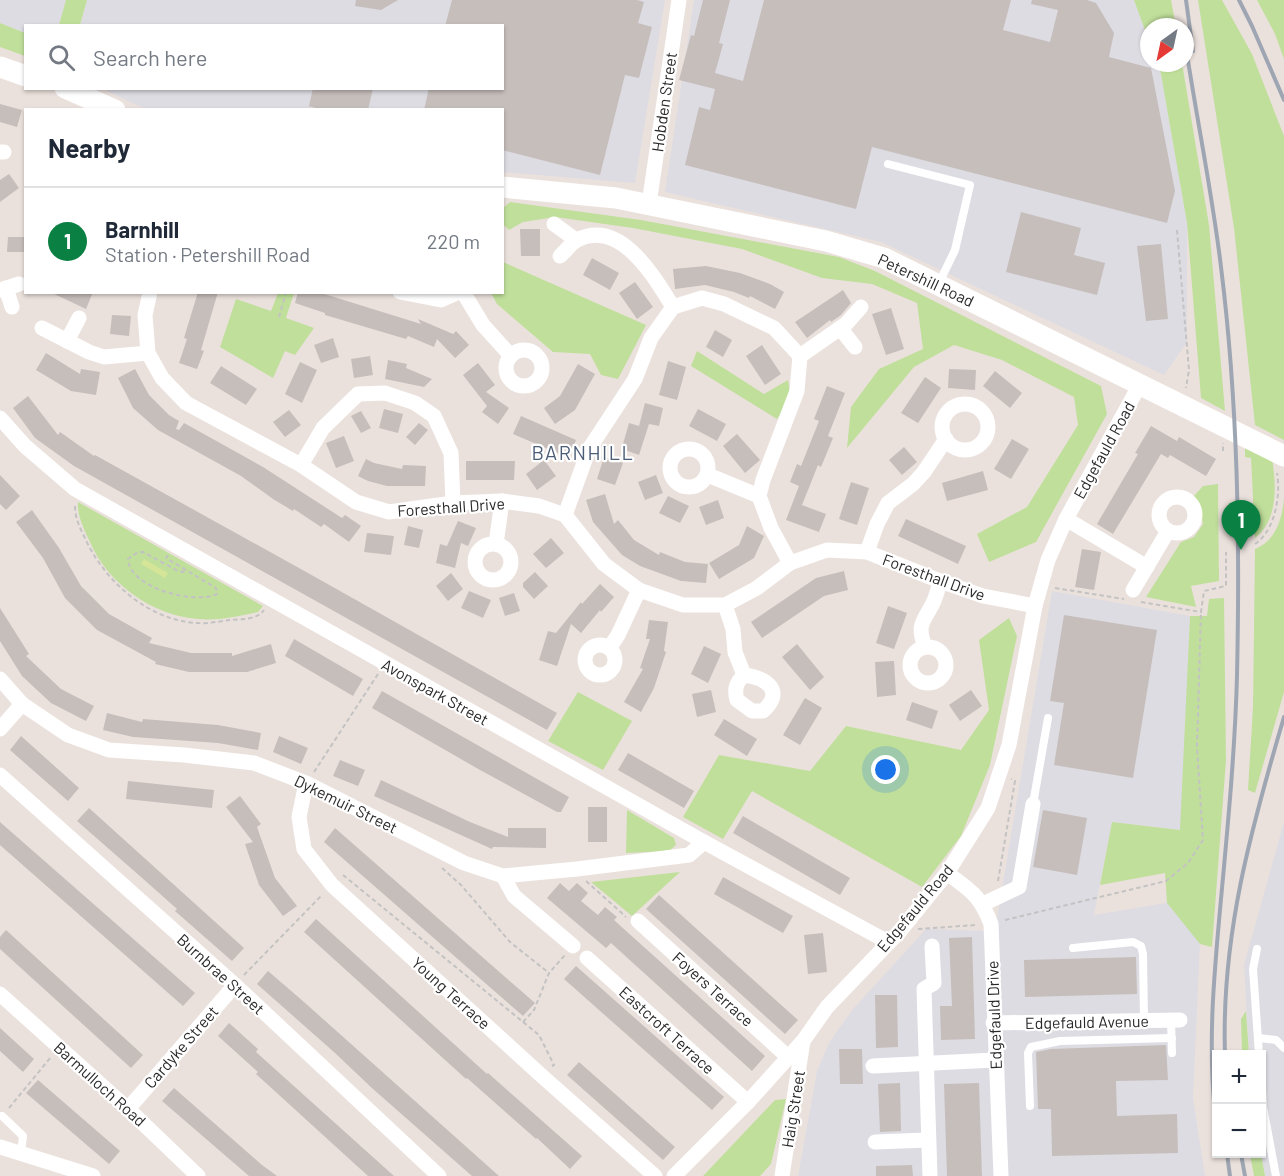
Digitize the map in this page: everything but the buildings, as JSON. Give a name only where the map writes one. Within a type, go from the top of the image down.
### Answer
[{"type":"street","name":"Hobden Street","points":[[649,204],[679,0]]},
{"type":"street","points":[[0,67],[24,75]]},
{"type":"street","points":[[70,90],[110,108]]},
{"type":"street","name":"Petershill Road","points":[[504,187],[616,198],[649,204],[826,241],[884,258],[1139,386],[1281,454]]},
{"type":"street","points":[[554,224],[576,240]]},
{"type":"street","points":[[560,256],[576,240],[600,235],[625,245],[648,268],[673,307]]},
{"type":"street","points":[[8,288],[12,307]]},
{"type":"street","name":"Foresthall Drive","points":[[150,294],[145,315],[148,353],[162,378],[186,403],[301,465],[356,502],[389,512],[453,503],[502,501],[539,506],[565,515],[604,564],[639,590],[682,605],[725,605],[757,588],[790,562],[827,550],[867,552],[983,596],[1035,606]]},
{"type":"street","points":[[410,294],[441,300],[456,294]]},
{"type":"street","points":[[462,294],[483,326],[511,356]]},
{"type":"street","points":[[565,515],[589,449],[635,379],[651,338],[673,307],[702,298],[724,304],[774,328],[800,356],[797,391],[759,496],[771,528],[790,562]]},
{"type":"street","points":[[800,356],[840,328],[861,307]]},
{"type":"street","points":[[67,341],[79,318]]},
{"type":"street","points":[[42,328],[89,352],[104,357],[148,353]]},
{"type":"street","points":[[840,328],[855,347]]},
{"type":"street","name":"Edgefauld Road","points":[[674,1176],[748,1102],[803,1041],[827,1007],[900,931],[947,873],[988,808],[1009,745],[1035,606],[1048,560],[1066,519],[1139,386]]},
{"type":"street","points":[[301,465],[323,428],[358,394],[385,393],[415,403],[434,416],[451,453],[453,503]]},
{"type":"street","name":"Avonspark Street","points":[[0,418],[25,446],[75,489],[704,842],[888,942]]},
{"type":"street","points":[[867,552],[877,524],[888,503],[913,484],[924,472],[946,439]]},
{"type":"street","points":[[708,475],[759,496]]},
{"type":"street","points":[[496,544],[502,501]]},
{"type":"street","points":[[1066,519],[1146,567]]},
{"type":"street","points":[[1133,590],[1168,531]]},
{"type":"street","points":[[925,647],[919,630],[940,581]]},
{"type":"street","points":[[610,647],[639,590]]},
{"type":"street","points":[[725,605],[733,629],[735,652],[744,675]]},
{"type":"street","name":"Dykemuir Street","points":[[0,679],[22,704],[68,735],[110,750],[255,763],[306,783],[464,863],[504,876],[689,855],[704,842]]},
{"type":"street","points":[[0,729],[22,704]]},
{"type":"street","name":"Burnbrae Street","points":[[0,775],[235,985],[439,1176]]},
{"type":"street","name":"Young Terrace","points":[[306,783],[299,817],[304,849],[543,1077],[655,1176]]},
{"type":"street","points":[[989,901],[1018,887],[1033,804]]},
{"type":"street","name":"Edgefauld Drive","points":[[947,873],[989,901],[1000,1176]]},
{"type":"street","points":[[504,876],[514,896],[573,946]]},
{"type":"street","name":"Foyers Terrace","points":[[638,921],[788,1057]]},
{"type":"street","points":[[930,1176],[927,1140],[924,989],[934,983],[932,946]]},
{"type":"street","name":"Eastcroft Terrace","points":[[586,958],[748,1102]]},
{"type":"street","name":"Cardyke Street","points":[[128,1109],[235,985]]},
{"type":"street","name":"Barmulloch Road","points":[[0,994],[128,1109],[198,1176]]},
{"type":"street","name":"Edgefauld Avenue","points":[[993,1023],[1176,1021]]},
{"type":"street","name":"Haig Street","points":[[782,1176],[803,1041]]},
{"type":"street","points":[[873,1066],[995,1060]]},
{"type":"street","points":[[875,1142],[927,1140]]},
{"type":"street","points":[[0,1147],[93,1176]]},
{"type":"lane","points":[[888,164],[970,185],[955,250],[939,284]]},
{"type":"lane","points":[[1033,804],[1048,718]]},
{"type":"lane","points":[[1073,948],[1133,942],[1140,946],[1143,954],[1144,1021]]},
{"type":"lane","points":[[1257,948],[1253,969],[1259,1050]]},
{"type":"lane","points":[[1172,1053],[1172,1038],[1176,1021]]},
{"type":"lane","points":[[1060,1022],[1060,1041]]},
{"type":"lane","points":[[1030,1106],[1028,1049],[1040,1044],[1060,1041],[1172,1038]]},
{"type":"lane","points":[[1258,1038],[1274,1039],[1284,1048]]},
{"type":"lane","points":[[1263,1104],[1276,1176]]},
{"type":"lane","points":[[2,1116],[23,1136],[21,1153]]},
{"type":"path","points":[[1177,230],[1189,370],[1182,405]]},
{"type":"path","points":[[279,317],[285,294]]},
{"type":"path","points":[[1255,543],[1262,539],[1269,528],[1276,503],[1279,479],[1275,459],[1281,454]]},
{"type":"path","points":[[75,509],[78,523],[92,553],[107,574],[126,594],[150,608],[172,618],[198,624],[249,618],[261,614]]},
{"type":"path","points":[[173,545],[166,558],[216,588],[218,594],[196,598],[169,594],[147,583],[131,569],[128,559],[138,552],[143,552],[177,571],[185,570]]},
{"type":"path","points":[[900,931],[991,924],[1166,881],[1188,863],[1203,840],[1197,747],[1201,612],[1204,591],[1226,586],[1226,552]]},
{"type":"path","points":[[1040,585],[1201,612]]},
{"type":"path","points":[[306,783],[369,687]]},
{"type":"path","points":[[989,901],[1015,781],[1001,773]]},
{"type":"path","points":[[440,867],[461,885],[510,942],[549,973]]},
{"type":"path","points":[[577,869],[590,885],[632,922],[638,921]]},
{"type":"path","points":[[235,985],[335,878],[539,1035],[554,1065],[543,1077]]},
{"type":"path","points":[[524,1022],[534,1010],[549,973],[573,946]]},
{"type":"path","points":[[2,1116],[59,1047]]},
{"type":"shaded area","points":[[0,0],[66,0],[59,24],[24,24],[24,33],[0,23]]},
{"type":"shaded area","points":[[87,0],[665,0],[635,183],[504,172],[504,108],[144,108],[104,90],[504,90],[504,24],[81,24]]},
{"type":"shaded area","points":[[694,0],[1134,0],[1141,18],[1140,72],[1160,72],[1161,74],[1187,223],[1187,342],[1164,375],[881,242],[665,192]]},
{"type":"shaded area","points":[[1052,591],[1190,616],[1181,830],[1112,822],[1094,915],[1196,898],[1200,944],[1193,1098],[1205,1176],[798,1176],[817,1071],[830,1041],[853,1009],[926,929],[995,931]]},
{"type":"shaded area","points":[[1284,822],[1284,1176],[1265,1176],[1262,1158],[1266,1158],[1266,1050],[1249,1050],[1244,965]]},
{"type":"green space","points":[[66,0],[87,0],[80,24],[59,24]]},
{"type":"green space","points":[[1134,0],[1171,0],[1174,18],[1141,18]]},
{"type":"green space","points":[[1198,0],[1222,0],[1252,54],[1284,136],[1284,440],[1255,425],[1234,228]]},
{"type":"green space","points":[[1257,0],[1284,0],[1284,59],[1275,34]]},
{"type":"green space","points":[[0,23],[24,33],[24,56],[0,47]]},
{"type":"green space","points":[[1160,72],[1184,72],[1209,225],[1225,411],[1201,398],[1187,223]]},
{"type":"green space","points":[[510,202],[641,220],[839,257],[875,271],[1101,386],[1107,414],[1036,542],[989,562],[977,534],[1027,507],[1078,425],[1074,397],[1002,360],[954,345],[914,367],[847,448],[851,407],[879,369],[923,349],[917,303],[872,284],[822,278],[742,249],[633,228],[555,217],[523,222],[509,230],[504,225],[504,207]]},
{"type":"green space","points":[[504,262],[646,325],[618,379],[601,375],[590,354],[553,352],[497,304],[492,294],[504,294]]},
{"type":"green space","points":[[278,294],[294,294],[286,318],[314,328],[295,355],[285,351],[273,378],[220,347],[236,299],[271,311]]},
{"type":"green space","points":[[697,351],[764,394],[788,380],[791,398],[777,419],[691,366]]},
{"type":"green space","points":[[1245,446],[1272,458],[1275,490],[1272,511],[1263,530],[1255,538],[1251,458],[1245,457]]},
{"type":"green space","points":[[1218,484],[1219,581],[1191,586],[1196,607],[1146,597],[1181,542],[1194,537],[1203,524],[1200,509],[1193,497],[1203,486]]},
{"type":"green space","points":[[1284,498],[1284,692],[1255,793],[1248,790],[1253,707],[1255,549],[1268,540],[1277,528]]},
{"type":"green space","points":[[78,502],[263,606],[258,612],[228,618],[205,619],[181,617],[149,604],[120,584],[98,557],[81,522]]},
{"type":"green space","points":[[144,559],[168,573],[165,578],[141,564]]},
{"type":"green space","points":[[1224,598],[1226,760],[1212,947],[1200,944],[1167,903],[1165,873],[1100,885],[1112,822],[1180,830],[1190,616],[1207,616],[1209,599]]},
{"type":"green space","points":[[1009,618],[1017,636],[990,765],[961,836],[922,887],[752,791],[723,839],[683,817],[719,755],[810,771],[846,726],[961,750],[989,710],[979,640]]},
{"type":"green space","points":[[578,692],[632,721],[603,770],[548,741]]},
{"type":"green space","points":[[627,810],[674,838],[676,845],[669,851],[626,853]]},
{"type":"green space","points":[[680,872],[632,916],[591,882]]},
{"type":"green space","points":[[1246,1011],[1249,1050],[1242,1050],[1241,1019]]},
{"type":"green space","points":[[786,1099],[771,1164],[760,1176],[703,1176],[775,1100]]},
{"type":"green space","points":[[1251,1158],[1262,1158],[1265,1176],[1254,1176]]},
{"type":"railway","points":[[1186,0],[1188,18]]},
{"type":"railway","points":[[1239,0],[1284,100]]},
{"type":"railway","points":[[1190,72],[1213,210],[1227,318],[1236,471],[1238,573],[1236,704],[1212,1011],[1214,1104]]},
{"type":"railway","points":[[1225,1050],[1225,1010],[1233,925],[1260,800],[1284,717]]},
{"type":"railway","points":[[1228,1158],[1230,1176]]},
{"type":"railway","points":[[1242,1158],[1245,1176]]},
{"type":"place","name":"Barnhill","points":[[1241,550]]},
{"type":"district","name":"BARNHILL","points":[[583,453]]}]
